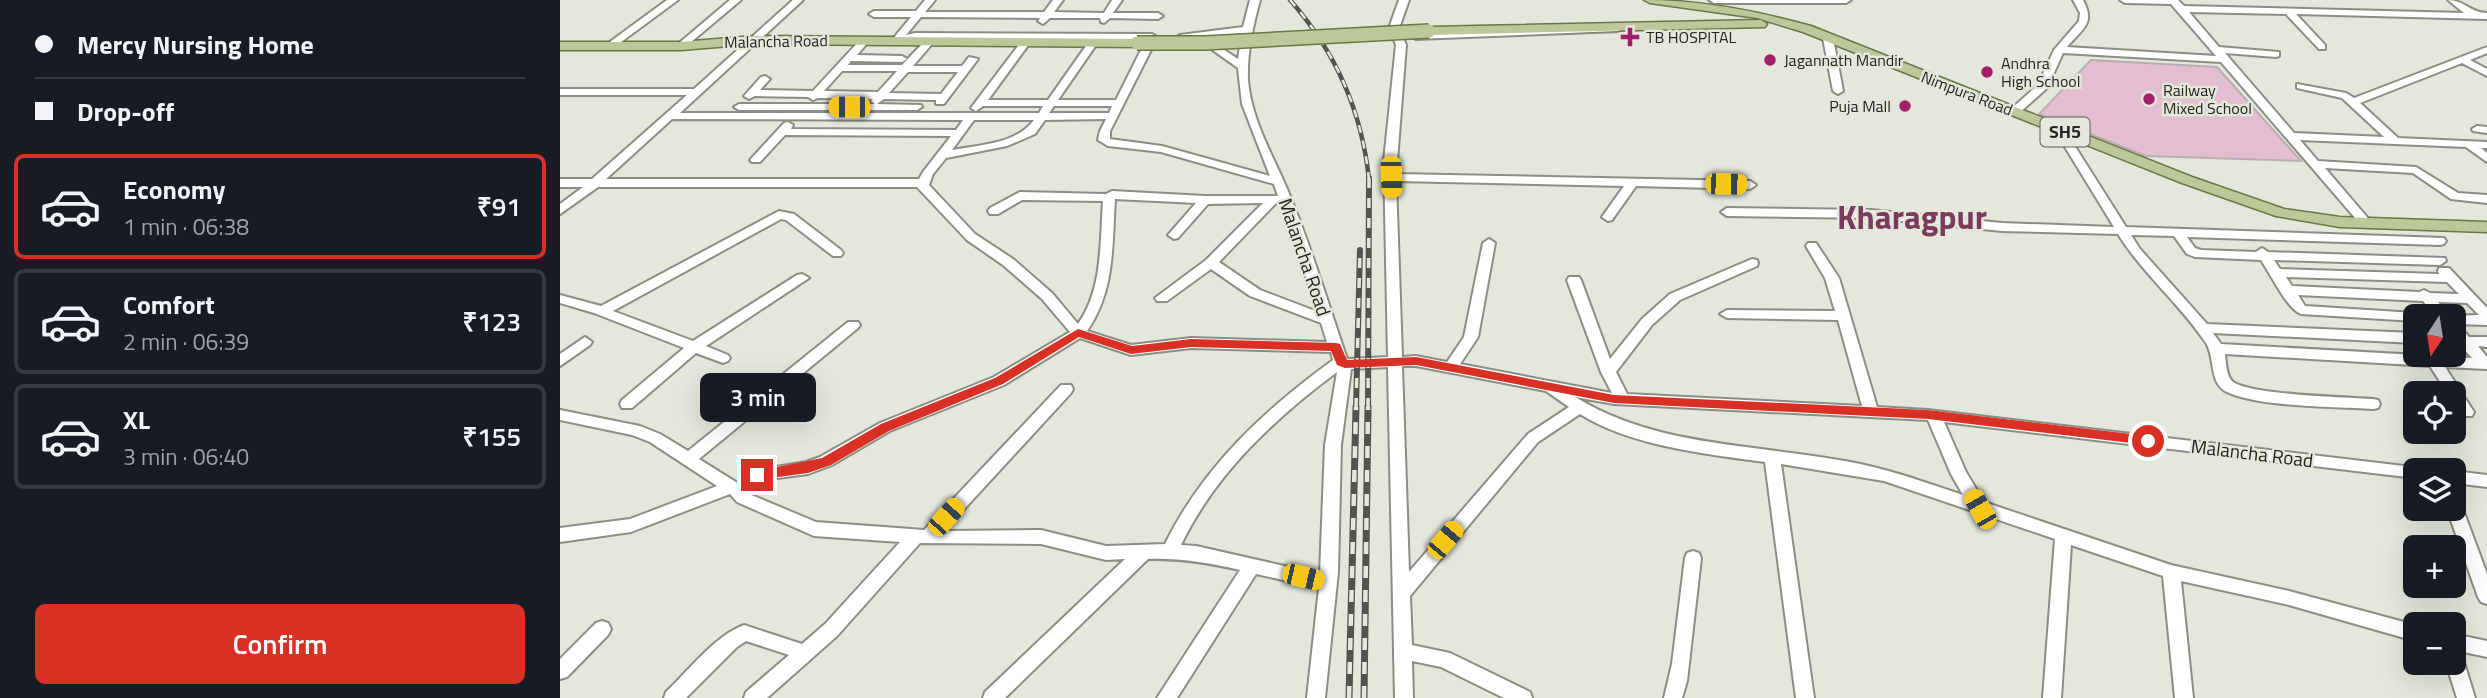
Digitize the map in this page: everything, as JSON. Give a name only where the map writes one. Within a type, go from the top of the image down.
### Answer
[{"type":"main road","name":"Nimpura Road","points":[[1650,0],[1713,4],[1786,23],[2247,203],[2300,217],[2366,223],[2487,227]]},
{"type":"main road","points":[[1693,26],[1713,4]]},
{"type":"main road","name":"Malancha Road","points":[[560,46],[681,46],[754,40],[1205,43],[1429,31],[1786,23]]},
{"type":"street","points":[[610,46],[673,0]]},
{"type":"street","points":[[681,46],[736,0]]},
{"type":"street","points":[[560,210],[596,183],[799,0]]},
{"type":"street","points":[[897,40],[930,0]]},
{"type":"street","points":[[922,183],[960,133],[968,117],[1058,0]]},
{"type":"street","points":[[942,155],[981,149],[1023,137],[1036,128],[1118,0]]},
{"type":"street","name":"Malancha Road","points":[[1255,0],[1244,38],[1242,66],[1245,100],[1278,182],[1279,200],[1341,358],[1394,360],[1450,368],[1552,390],[1622,399],[1934,415],[2403,471]]},
{"type":"street","points":[[1404,0],[1397,32],[1401,45],[1391,177],[1404,698]]},
{"type":"street","points":[[1713,4],[1846,0]]},
{"type":"street","points":[[2014,112],[2043,86],[2059,50],[2084,22],[2085,13],[2078,0]]},
{"type":"street","points":[[2125,0],[2283,10],[2487,16]]},
{"type":"street","points":[[2270,0],[2322,47]]},
{"type":"street","points":[[2358,0],[2373,13]]},
{"type":"street","points":[[2453,0],[2473,15]]},
{"type":"street","points":[[2176,3],[2366,223]]},
{"type":"street","points":[[874,14],[1158,16]]},
{"type":"street","points":[[1397,32],[1589,32],[1624,28]]},
{"type":"street","points":[[897,40],[915,36],[1212,46],[1244,38]]},
{"type":"street","points":[[1092,41],[1244,38]]},
{"type":"street","points":[[1828,38],[1838,91]]},
{"type":"street","points":[[756,160],[865,40]]},
{"type":"street","points":[[897,40],[904,44],[1027,40]]},
{"type":"street","points":[[861,117],[927,44]]},
{"type":"street","points":[[1143,44],[1103,137],[1107,142],[1171,151],[1278,182]]},
{"type":"street","points":[[1212,46],[1242,66]]},
{"type":"street","points":[[2059,50],[2276,54]]},
{"type":"street","points":[[2353,102],[2487,50]]},
{"type":"street","points":[[849,58],[973,60],[916,134]]},
{"type":"street","points":[[2460,59],[2487,73]]},
{"type":"street","points":[[840,68],[966,69]]},
{"type":"street","points":[[719,128],[765,79]]},
{"type":"street","points":[[2301,86],[2340,94],[2353,102],[2394,140]]},
{"type":"street","points":[[560,92],[697,92]]},
{"type":"street","points":[[752,93],[944,97]]},
{"type":"street","points":[[980,103],[1119,103]]},
{"type":"street","points":[[739,107],[871,107],[968,117],[1113,116]]},
{"type":"street","points":[[671,116],[861,117],[932,112]]},
{"type":"street","points":[[2059,129],[2122,232],[2203,328],[2217,349],[2222,377],[2228,386],[2242,394],[2373,404]]},
{"type":"street","points":[[782,132],[960,133]]},
{"type":"street","points":[[2291,136],[2487,145]]},
{"type":"street","points":[[2469,144],[2487,159]]},
{"type":"street","points":[[2315,164],[2408,168],[2422,172],[2455,196],[2487,199]]},
{"type":"street","points":[[1391,177],[1750,185]]},
{"type":"street","points":[[1608,218],[1633,182]]},
{"type":"street","points":[[560,184],[922,183],[971,237],[1008,262],[1047,296],[1078,333],[1131,350],[1191,343],[1341,358]]},
{"type":"street","points":[[994,211],[1014,198],[1027,195],[1109,198],[1116,194],[1205,200],[1279,200]]},
{"type":"street","points":[[560,535],[631,525],[736,490],[757,475],[808,468],[826,461],[885,427],[999,381],[1078,333],[1091,315],[1103,283],[1109,198]]},
{"type":"street","points":[[1174,235],[1205,200]]},
{"type":"street","points":[[1163,298],[1211,263],[1279,200]]},
{"type":"street","points":[[1727,212],[1871,214],[2002,227],[2179,235],[2440,241]]},
{"type":"street","points":[[602,311],[779,215],[790,216],[837,253]]},
{"type":"street","points":[[2443,225],[2440,261],[2450,278],[2487,318]]},
{"type":"street","points":[[2179,235],[2194,253],[2440,261]]},
{"type":"street","points":[[2250,237],[2301,310],[2403,316]]},
{"type":"street","points":[[2299,239],[2388,358]]},
{"type":"street","points":[[2337,239],[2403,321]]},
{"type":"street","points":[[2379,241],[2433,304]]},
{"type":"street","points":[[1450,368],[1471,337],[1489,243]]},
{"type":"street","points":[[1812,246],[1832,278],[1871,412]]},
{"type":"street","points":[[1211,263],[1255,293],[1327,320]]},
{"type":"street","points":[[1608,372],[1647,322],[1675,297],[1752,263]]},
{"type":"street","points":[[2275,273],[2450,278]]},
{"type":"street","points":[[627,404],[694,347],[802,278]]},
{"type":"street","points":[[1574,280],[1608,372],[1622,399]]},
{"type":"street","points":[[2286,290],[2470,299]]},
{"type":"street","points":[[560,299],[602,311],[723,358]]},
{"type":"street","points":[[560,313],[577,304]]},
{"type":"street","points":[[1727,314],[1844,316]]},
{"type":"street","points":[[2466,319],[2487,318]]},
{"type":"street","points":[[690,458],[853,325]]},
{"type":"street","points":[[2203,328],[2403,337]]},
{"type":"street","points":[[2466,341],[2487,342]]},
{"type":"street","points":[[560,362],[585,342]]},
{"type":"street","points":[[2466,347],[2485,364]]},
{"type":"street","points":[[2217,349],[2403,358]]},
{"type":"street","points":[[1170,551],[1185,516],[1224,468],[1288,401],[1341,358]]},
{"type":"street","points":[[1316,698],[1328,583],[1333,445],[1341,358]]},
{"type":"street","points":[[2466,361],[2485,364]]},
{"type":"street","points":[[2439,368],[2467,412]]},
{"type":"street","points":[[753,698],[806,653],[1066,389]]},
{"type":"street","points":[[1552,390],[1600,419],[1709,450],[1878,473],[2171,572],[2289,598],[2403,631]]},
{"type":"street","points":[[1401,594],[1521,450],[1543,430],[1578,408]]},
{"type":"street","points":[[560,415],[635,430],[690,458],[736,490],[743,498],[814,529],[922,537],[1041,537],[1106,553],[1170,551],[1328,583]]},
{"type":"street","points":[[1934,415],[1959,474],[1980,509]]},
{"type":"street","points":[[1772,458],[1805,698]]},
{"type":"street","points":[[2466,478],[2487,481]]},
{"type":"street","points":[[2460,521],[2487,597]]},
{"type":"street","points":[[2052,698],[2063,537]]},
{"type":"street","points":[[992,698],[1144,552]]},
{"type":"street","points":[[1673,698],[1682,666],[1685,605],[1693,558]]},
{"type":"street","points":[[1166,698],[1252,566]]},
{"type":"street","points":[[2171,572],[2184,698]]},
{"type":"street","points":[[560,671],[602,629]]},
{"type":"street","points":[[673,698],[731,641],[744,633],[806,653]]},
{"type":"street","points":[[2466,645],[2487,649]]},
{"type":"street","points":[[1402,651],[1444,659],[1522,698]]},
{"type":"street","points":[[2459,675],[2466,698]]},
{"type":"building","name":"Railway Mixed School","points":[[2091,60],[2217,67],[2301,161],[2146,156],[2039,114]]},
{"type":"railway","points":[[1290,0],[1321,40],[1344,84],[1360,130],[1369,180]]},
{"type":"railway","points":[[1368,408],[1369,180]]},
{"type":"railway","points":[[1356,408],[1360,250]]},
{"type":"railway","points":[[1349,698],[1356,407]]},
{"type":"railway","points":[[1364,698],[1368,407]]},
{"type":"place","name":"TB HOSPITAL","points":[[1630,37]]},
{"type":"place","name":"Jagannath Mandir","points":[[1770,60]]},
{"type":"place","name":"Andhra High School","points":[[1987,72]]},
{"type":"place","name":"Railway Mixed School","points":[[2149,99]]},
{"type":"place","name":"Puja Mall","points":[[1905,106]]},
{"type":"district","name":"Kharagpur","points":[[1912,217]]},
{"type":"route","points":[[757,475],[808,468],[826,461],[885,427],[999,381],[1078,333],[1113,346],[1143,351],[1191,343],[1336,347],[1341,362],[1345,364],[1416,361],[1552,390],[1614,399],[1928,415],[2148,441]]}]
